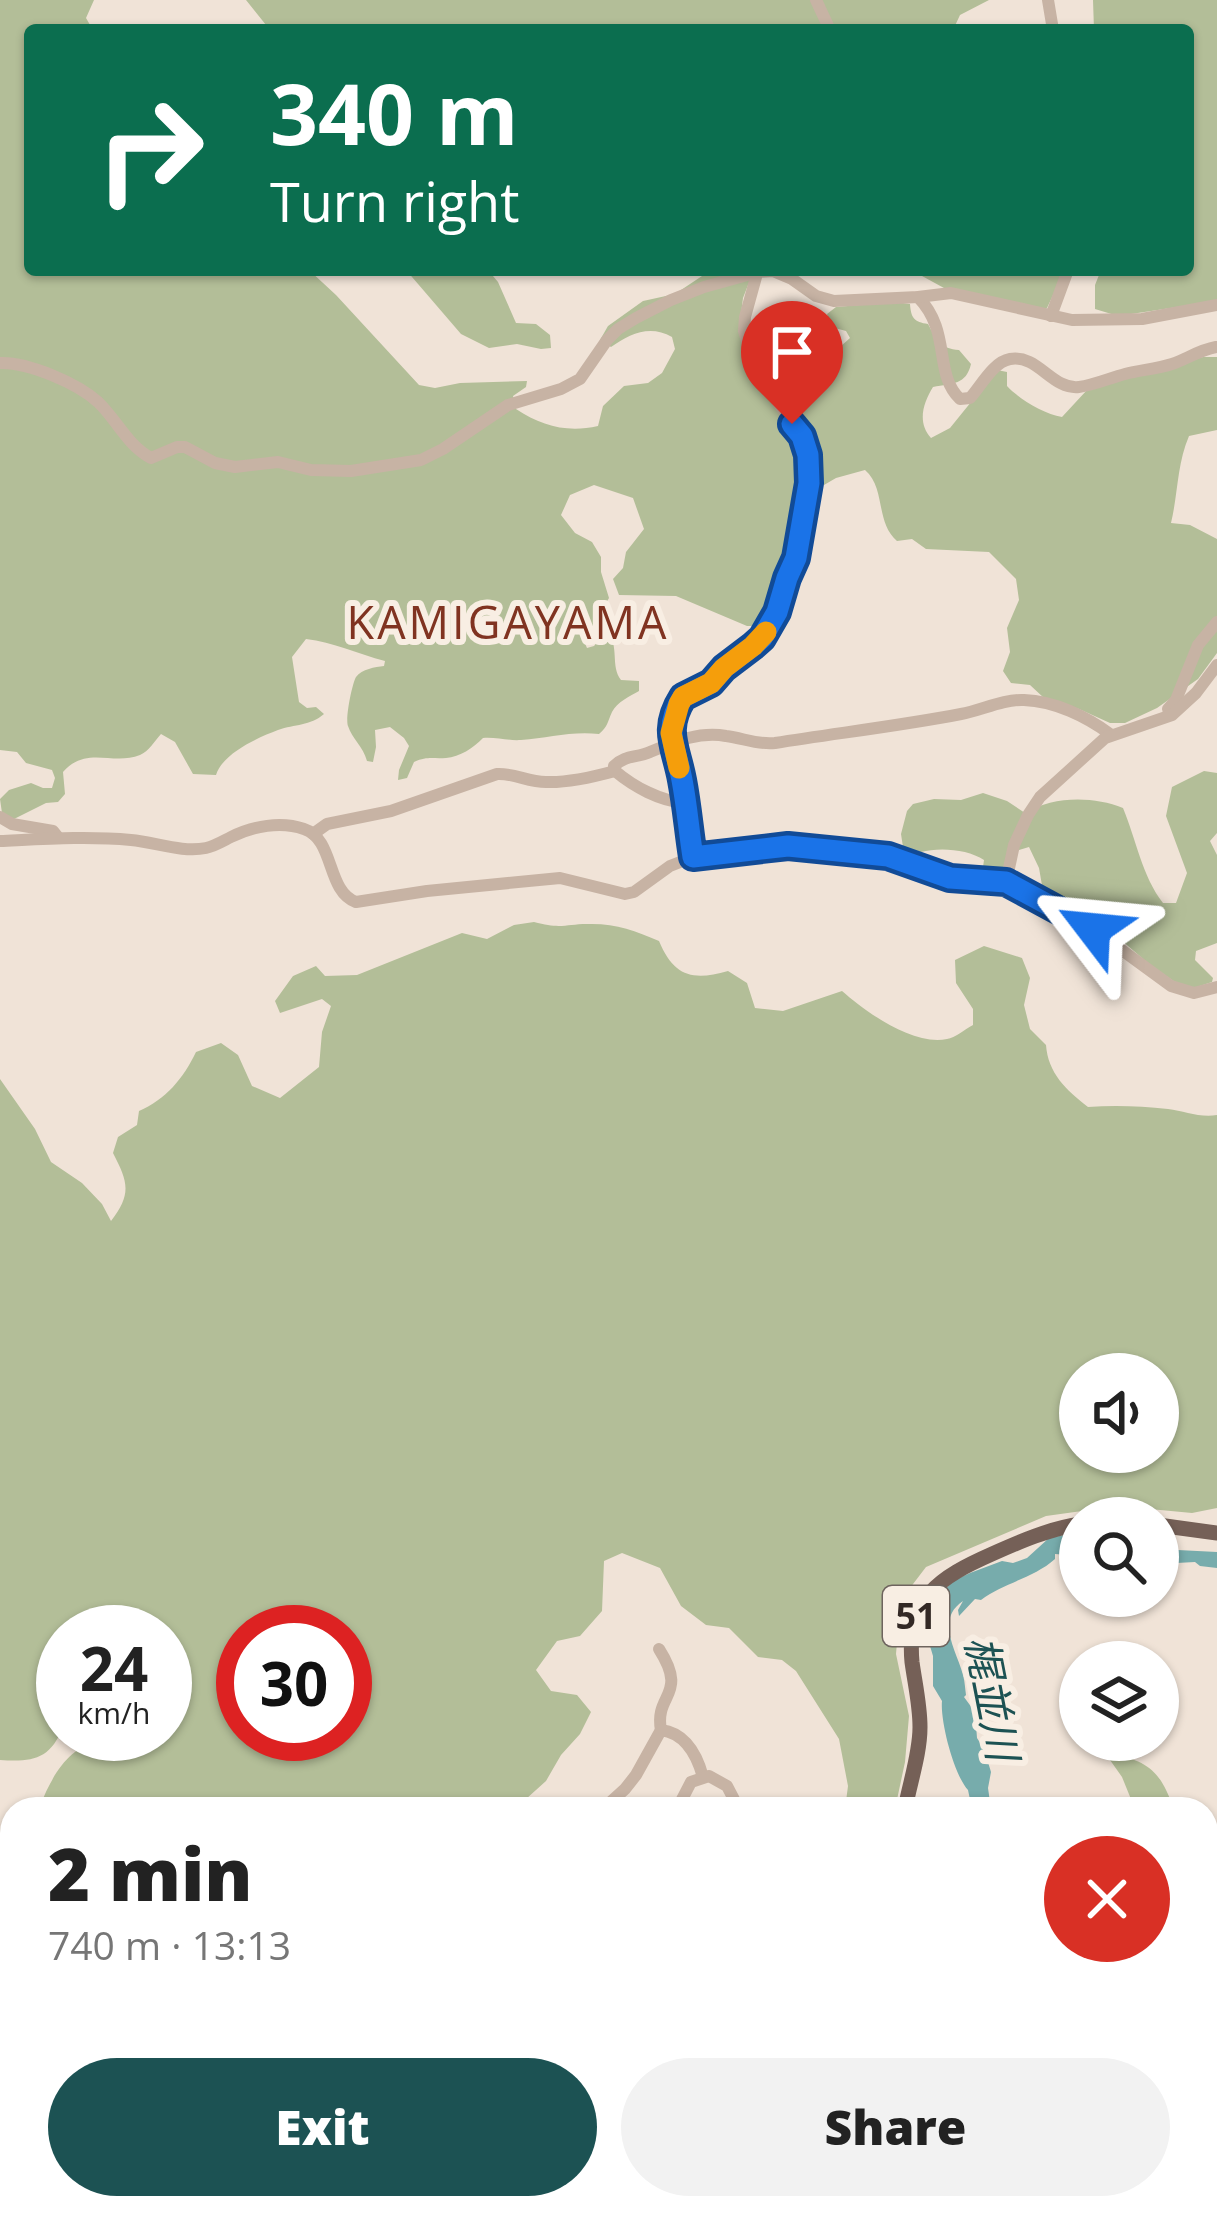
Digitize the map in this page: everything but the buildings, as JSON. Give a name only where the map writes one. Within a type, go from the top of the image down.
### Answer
[{"type":"main road","points":[[1179,1528],[1217,1533]]},
{"type":"main road","name":"51","points":[[907,1797],[920,1727],[911,1643],[924,1598],[957,1569],[1059,1529]]},
{"type":"street","points":[[0,363],[32,366],[89,396],[128,441],[152,458],[185,447],[215,463],[235,467],[278,462],[310,470],[351,471],[421,460],[508,405],[580,379],[607,340],[636,318],[671,300],[741,276]]},
{"type":"street","points":[[693,857],[682,778],[671,743],[672,725],[683,697],[711,683],[762,638],[772,623],[796,558],[809,483],[802,436],[768,387],[744,331],[756,276]]},
{"type":"street","points":[[785,276],[816,296],[834,301],[951,293],[1072,320],[1120,321],[1217,305]]},
{"type":"street","points":[[1051,316],[1066,276]]},
{"type":"street","points":[[919,297],[936,321],[946,376],[960,399],[970,398],[997,365],[1009,359],[1024,360],[1059,383],[1079,387],[1168,366],[1216,348],[1217,338]]},
{"type":"street","points":[[1136,727],[1176,700],[1198,645],[1217,622]]},
{"type":"street","points":[[1006,882],[1015,844],[1040,797],[1110,734],[1172,715],[1217,664]]},
{"type":"street","points":[[615,771],[614,766],[625,757],[712,734],[775,743],[957,715],[1027,699],[1081,716],[1110,734]]},
{"type":"street","points":[[313,834],[327,824],[392,811],[509,773],[547,782],[615,771],[657,797],[685,803]]},
{"type":"street","points":[[0,817],[12,824],[53,831],[58,837]]},
{"type":"street","points":[[0,841],[136,840],[203,849],[258,827],[305,829],[321,844],[342,893],[356,902],[560,878],[625,894],[693,857],[788,846],[838,850],[888,856],[950,878],[1006,882],[1093,929],[1171,986],[1194,993],[1217,987]]},
{"type":"street","points":[[659,1648],[673,1675],[659,1718],[661,1730]]},
{"type":"street","points":[[616,1797],[661,1730],[685,1742],[703,1777]]},
{"type":"street","points":[[684,1797],[692,1782],[703,1777],[715,1777],[733,1797]]},
{"type":"green space","points":[[0,0],[94,0],[86,18],[90,24],[24,24],[24,276],[315,276],[419,385],[527,381],[513,396],[516,409],[545,424],[576,429],[598,426],[603,406],[624,386],[648,383],[662,373],[675,349],[672,337],[656,331],[632,335],[611,347],[600,340],[608,326],[643,301],[675,294],[702,276],[749,276],[739,331],[797,441],[803,464],[789,554],[769,615],[760,626],[747,626],[676,596],[619,595],[613,579],[644,529],[633,498],[594,485],[570,495],[561,515],[575,533],[592,542],[601,557],[609,598],[584,641],[587,648],[594,646],[607,631],[621,680],[639,681],[639,691],[617,705],[599,734],[483,738],[456,756],[414,762],[407,778],[398,780],[409,746],[404,738],[390,727],[375,730],[373,762],[367,761],[347,722],[356,677],[384,666],[385,661],[306,639],[292,657],[299,702],[324,714],[251,742],[233,753],[216,775],[193,774],[175,742],[161,734],[140,755],[81,759],[72,764],[63,772],[65,794],[58,802],[14,819],[2,813],[0,799],[9,790],[31,783],[52,788],[55,778],[52,770],[26,763],[17,752],[0,750]]},
{"type":"green space","points":[[246,0],[989,0],[960,15],[956,24],[265,24]]},
{"type":"green space","points":[[1093,0],[1217,0],[1217,301],[1118,316],[1095,309],[1099,276],[1194,276],[1194,24],[1094,24]]},
{"type":"green space","points":[[411,276],[493,276],[516,323],[536,324],[550,335],[551,348],[517,344],[489,348],[461,334]]},
{"type":"green space","points":[[922,276],[1061,276],[1047,308],[1038,311],[944,288]]},
{"type":"green space","points":[[910,304],[914,318],[928,324],[940,342],[959,350],[971,364],[962,379],[933,387],[929,393],[923,419],[931,438],[950,428],[997,370],[1007,372],[1007,386],[1018,396],[1062,417],[1087,390],[1217,357],[1217,430],[1189,436],[1171,523],[1190,525],[1217,539],[1217,653],[1198,679],[1157,708],[1125,723],[1110,723],[1044,698],[1030,685],[1011,683],[1003,671],[1010,652],[1007,628],[1019,600],[1016,579],[989,552],[926,549],[912,539],[897,541],[865,470],[824,485],[816,476],[815,452],[784,397],[850,338],[846,331],[831,327],[827,314],[836,307]]},
{"type":"green space","points":[[1204,771],[1217,773],[1217,833],[1210,841],[1217,855],[1217,943],[1196,951],[1195,960],[1213,978],[1194,988],[1178,984],[1112,932],[1054,902],[1043,891],[1029,847],[1019,850],[993,878],[944,873],[931,866],[935,862],[983,867],[984,860],[970,853],[928,850],[921,852],[918,863],[903,847],[907,811],[913,804],[934,799],[961,800],[983,793],[1025,813],[1060,801],[1099,801],[1123,808],[1156,892],[1163,903],[1176,903],[1187,873],[1166,816],[1172,787]]},
{"type":"green space","points":[[534,922],[626,929],[659,941],[671,962],[686,973],[705,976],[728,971],[747,983],[755,1008],[783,1011],[842,991],[891,1026],[934,1040],[950,1038],[973,1025],[973,1009],[956,983],[955,960],[984,946],[1022,958],[1030,978],[1024,1005],[1030,1029],[1046,1045],[1060,1080],[1088,1107],[1148,1107],[1217,1115],[1217,1508],[1179,1512],[1179,1497],[1059,1497],[1059,1514],[926,1567],[910,1588],[899,1619],[896,1654],[909,1716],[898,1797],[847,1797],[839,1739],[796,1671],[782,1660],[758,1657],[729,1628],[706,1625],[681,1606],[660,1568],[622,1553],[604,1561],[602,1611],[580,1636],[557,1641],[536,1670],[551,1691],[577,1695],[591,1712],[546,1781],[528,1797],[44,1797],[67,1761],[192,1761],[192,1605],[36,1605],[36,1758],[0,1760],[0,1079],[35,1129],[51,1162],[82,1183],[111,1221],[126,1188],[113,1153],[118,1137],[137,1125],[139,1111],[173,1087],[196,1052],[221,1043],[238,1055],[252,1086],[280,1098],[319,1067],[322,1032],[331,1006],[322,999],[280,1013],[275,1001],[293,976],[316,966],[325,976],[357,975],[462,933],[487,939],[514,925]]},
{"type":"green space","points":[[1111,1761],[1136,1761],[1151,1770],[1168,1797],[1130,1797]]},
{"type":"water","points":[[1059,1536],[1055,1559],[975,1599],[959,1616],[963,1601],[950,1617],[964,1697],[975,1712],[977,1738],[991,1772],[989,1797],[969,1797],[949,1747],[924,1626],[933,1602],[953,1581],[1002,1561],[1027,1558],[1049,1538]]},
{"type":"water","points":[[1179,1550],[1217,1552],[1217,1568],[1179,1563]]},
{"type":"slow traffic","points":[[679,768],[671,733],[683,697],[711,683],[766,632]]},
{"type":"district","name":"KAMIGAYAMA","points":[[508,623]]},
{"type":"route","points":[[792,424],[808,455],[809,483],[796,558],[777,612],[762,638],[711,683],[683,697],[672,725],[671,743],[682,778],[693,857],[788,846],[888,856],[950,878],[1006,882],[1093,929]]},
{"type":"water label","name":"梶並川","points":[[992,1698]]}]
